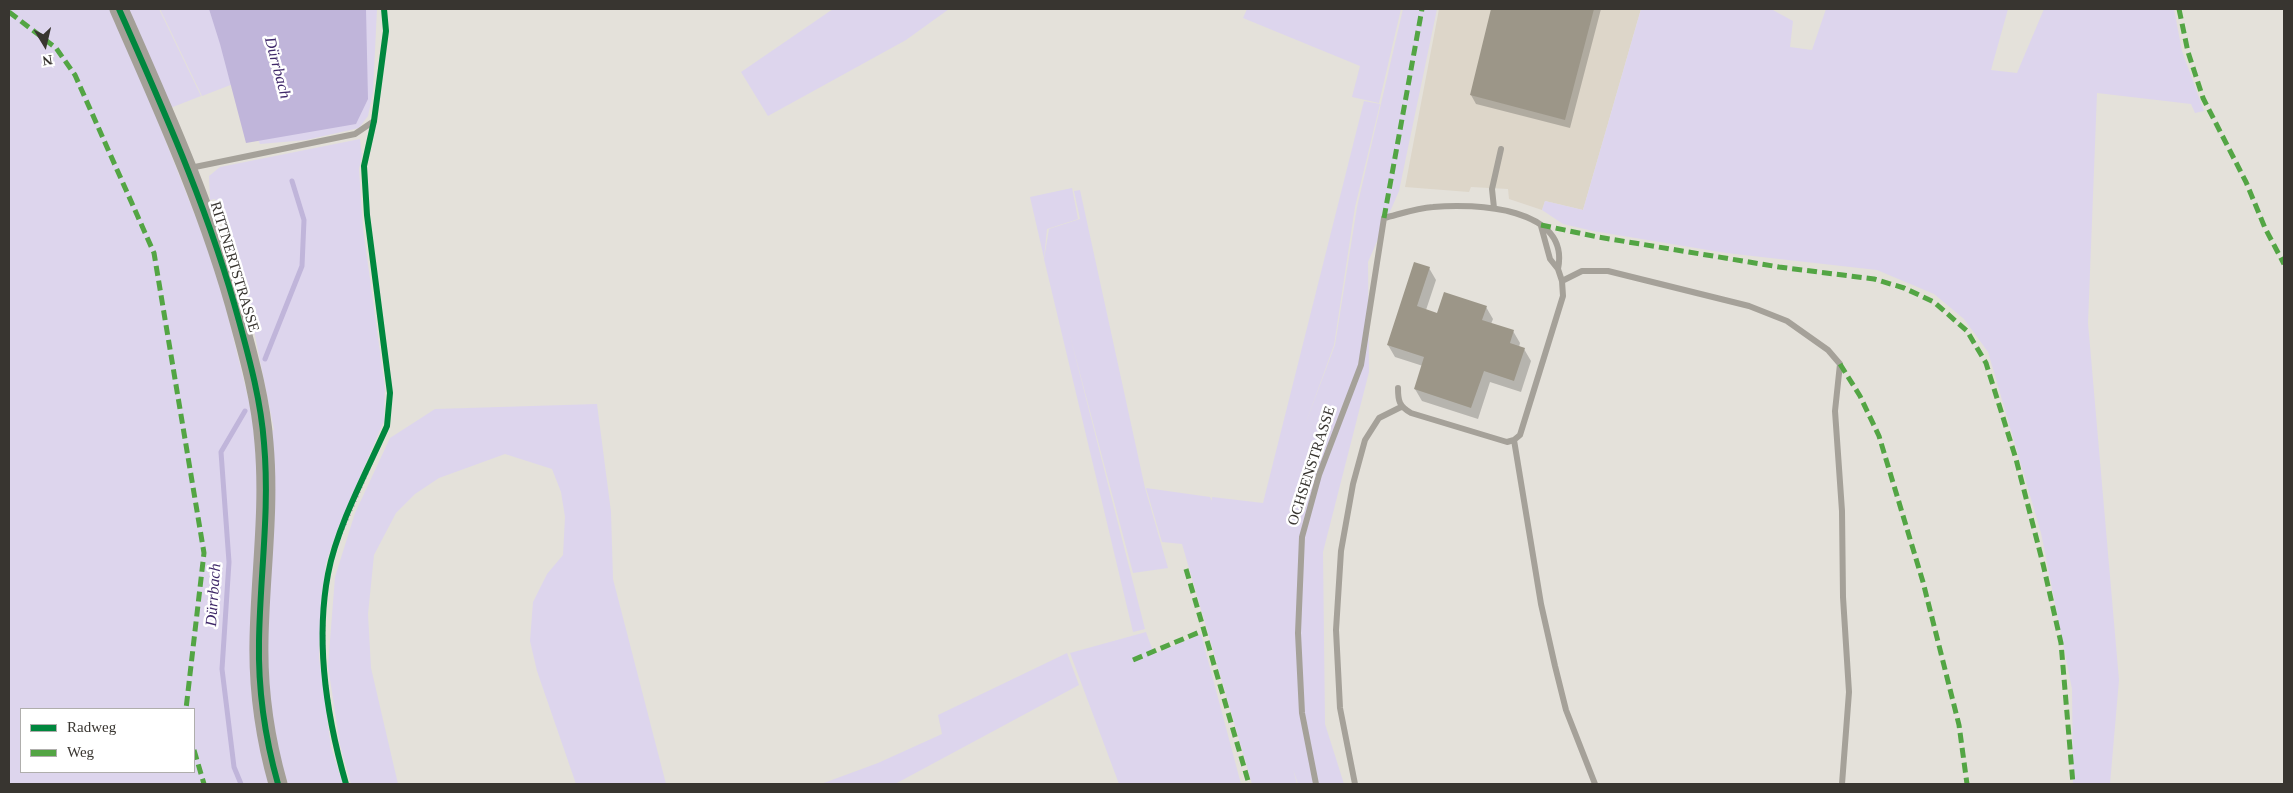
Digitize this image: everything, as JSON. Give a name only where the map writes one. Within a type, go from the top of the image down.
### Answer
[{"type":"street","name":"RITTNERTSTRASSE","points":[[119,9],[188,168],[234,302],[251,369],[264,442],[267,510],[259,616],[260,672],[264,720],[278,784]]},
{"type":"lane","points":[[188,168],[356,134],[374,121]]},
{"type":"lane","points":[[1501,148],[1492,189],[1494,208],[1515,212],[1541,224],[1553,237],[1556,244],[1560,258],[1558,269]]},
{"type":"lane","name":"OCHSENSTRASSE","points":[[1316,784],[1302,712],[1298,633],[1302,537],[1319,474],[1361,365],[1384,218],[1432,207],[1494,208]]},
{"type":"lane","points":[[1398,388],[1398,399],[1401,408],[1411,413],[1507,442],[1514,440],[1520,434],[1563,296],[1562,281],[1558,269],[1550,260],[1541,224]]},
{"type":"lane","points":[[1562,281],[1582,271],[1608,271],[1749,306],[1787,321],[1828,350],[1840,364],[1835,411],[1842,511],[1843,597],[1850,692],[1842,784]]},
{"type":"lane","points":[[1356,784],[1340,698],[1336,630],[1341,551],[1365,440],[1380,418],[1401,408]]},
{"type":"lane","points":[[1514,440],[1541,604],[1555,666],[1566,710],[1595,784]]},
{"type":"path","points":[[346,784],[335,744],[324,665],[324,613],[328,573],[337,544],[387,426],[389,414],[390,393],[367,215],[364,166],[374,121]]},
{"type":"shaded area","points":[[9,9],[159,9],[201,96],[155,114],[216,268],[255,425],[272,784],[9,784]]},
{"type":"shaded area","points":[[160,9],[377,9],[373,92],[368,116],[359,128],[306,140],[260,144],[233,84],[202,96]]},
{"type":"shaded area","points":[[833,9],[949,9],[906,40],[768,116],[741,72]]},
{"type":"shaded area","points":[[1247,9],[1401,9],[1379,103],[1352,97],[1360,66],[1243,18]]},
{"type":"shaded area","points":[[1403,9],[1437,9],[1399,191],[1368,262],[1369,372],[1323,552],[1325,724],[1344,784],[1298,784],[1293,769],[1297,784],[1252,784],[1182,544],[1162,542],[1146,488],[1210,497],[1212,501],[1212,497],[1263,503],[1364,101],[1380,104],[1355,207],[1334,345],[1305,425],[1335,345],[1357,207]]},
{"type":"shaded area","points":[[1439,9],[1641,9],[1583,210],[1545,201],[1542,210],[1509,199],[1508,189],[1471,187],[1469,192],[1405,187]]},
{"type":"shaded area","points":[[1641,9],[1771,9],[1793,21],[1790,47],[1812,50],[1826,9],[2008,9],[1991,70],[2017,73],[2044,9],[2174,9],[2182,51],[2204,111],[2195,113],[2191,104],[2097,93],[2088,323],[2119,680],[2110,784],[2073,784],[2072,689],[2041,533],[1988,352],[1964,319],[1934,294],[1877,270],[1726,253],[1593,231],[1563,224],[1542,210],[1545,201],[1583,210]]},
{"type":"shaded area","points":[[360,139],[362,156],[359,169],[363,228],[385,388],[384,421],[338,528],[326,563],[321,605],[319,658],[331,747],[343,784],[288,784],[280,760],[273,723],[267,669],[271,431],[274,430],[249,306],[215,199],[210,200],[209,176],[220,167]]},
{"type":"shaded area","points":[[1072,188],[1078,219],[1047,229],[1044,258],[1030,197]]},
{"type":"shaded area","points":[[1080,190],[1145,488],[1168,568],[1133,573],[1069,332],[1145,629],[1133,632],[1044,259],[1049,229],[1080,219],[1074,191]]},
{"type":"shaded area","points":[[597,404],[611,512],[613,579],[666,784],[576,784],[537,671],[530,641],[533,602],[547,574],[563,555],[565,517],[561,492],[552,469],[505,454],[439,478],[415,494],[396,513],[374,555],[368,614],[371,668],[398,784],[351,784],[340,745],[328,666],[335,577],[355,513],[390,438],[435,409]]},
{"type":"shaded area","points":[[1146,632],[1154,654],[1201,634],[1241,784],[1119,784],[1070,653]]},
{"type":"shaded area","points":[[1067,653],[1079,685],[895,784],[821,784],[878,763],[942,734],[938,715]]},
{"type":"water","points":[[209,9],[366,9],[368,99],[356,124],[246,143]]},
{"type":"building","points":[[1491,9],[1594,9],[1565,120],[1470,95]]},
{"type":"building","points":[[1414,262],[1430,267],[1417,306],[1437,313],[1444,292],[1487,306],[1482,320],[1514,330],[1510,343],[1525,348],[1514,381],[1484,371],[1471,408],[1414,389],[1424,357],[1387,345]]},
{"type":"waterway","name":"Dürrbach","points":[[265,359],[302,266],[304,220],[292,181]]},
{"type":"waterway","name":"Dürrbach","points":[[241,784],[234,767],[222,669],[229,562],[221,452],[245,411]]},
{"type":"marked path","points":[[1384,218],[1422,9]]},
{"type":"marked path","points":[[2179,9],[2188,52],[2203,98],[2246,182],[2265,228],[2284,264]]},
{"type":"marked path","points":[[9,12],[56,48],[75,75],[154,253],[204,553],[186,708]]},
{"type":"marked path","points":[[1541,225],[1598,237],[1779,267],[1874,279],[1904,288],[1934,302],[1967,331],[1986,363],[2016,459],[2043,564],[2061,643],[2073,784]]},
{"type":"marked path","points":[[1840,364],[1860,396],[1879,436],[1923,582],[1959,725],[1967,784]]},
{"type":"marked path","points":[[1186,569],[1249,784]]},
{"type":"marked path","points":[[1133,660],[1202,631]]},
{"type":"marked path","points":[[195,753],[204,784]]},
{"type":"cycle path","points":[[119,9],[185,163],[214,241],[239,321],[258,397],[266,468],[259,641],[260,677],[269,749],[278,784]]},
{"type":"cycle path","points":[[346,784],[333,733],[325,680],[323,653],[324,600],[328,574],[338,537],[353,499],[387,426],[390,393],[367,215],[364,166],[374,121],[386,31],[384,9]]}]
